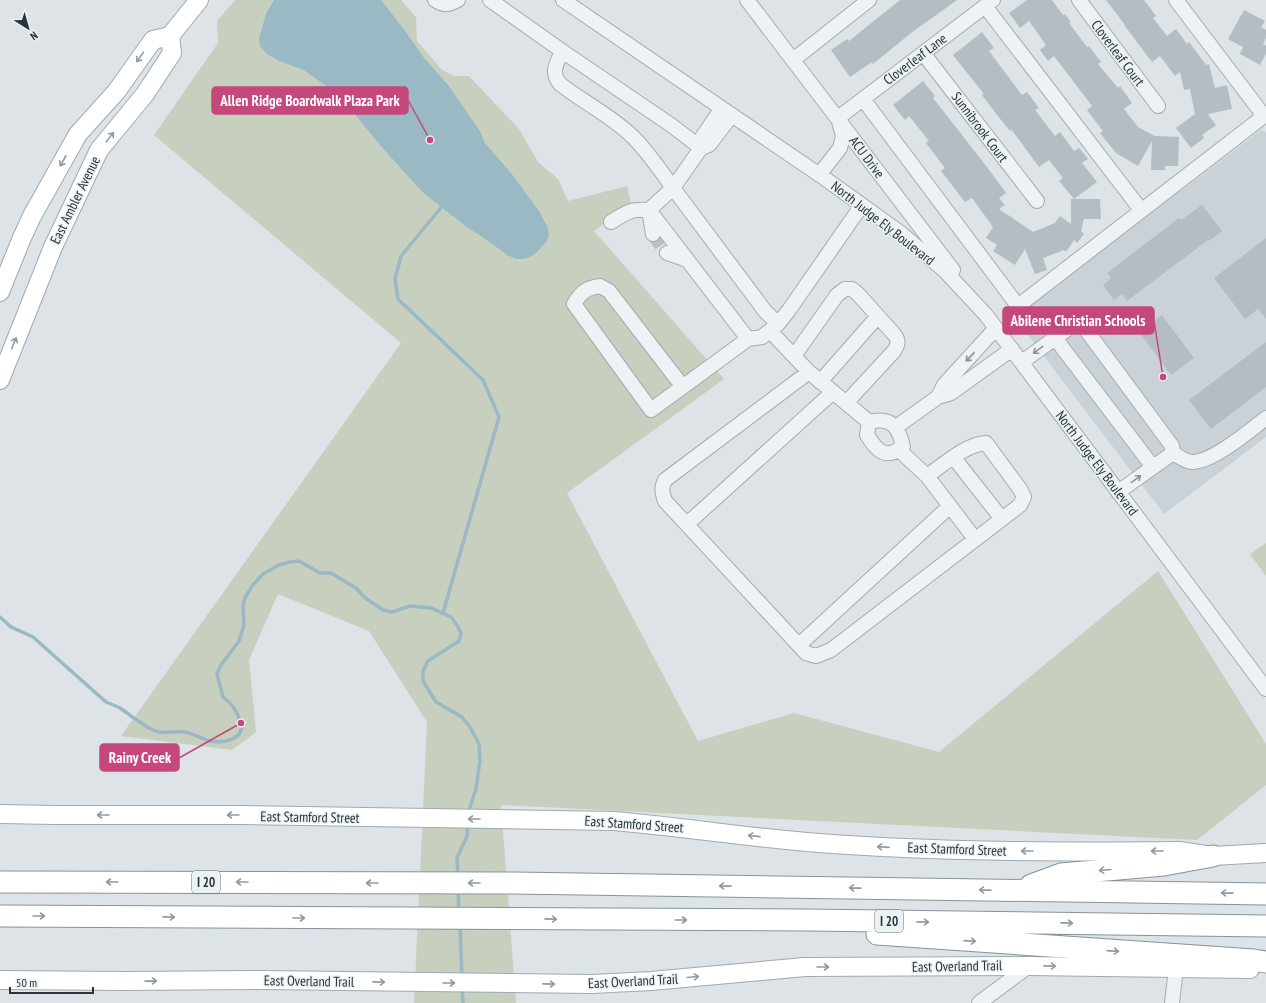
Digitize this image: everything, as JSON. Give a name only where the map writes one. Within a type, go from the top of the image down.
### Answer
[{"type":"highway","points":[[1017,890],[1061,874],[1164,865],[1213,856]]},
{"type":"highway","name":"I 20","points":[[0,882],[411,883],[1266,894]]},
{"type":"highway","name":"I 20","points":[[0,916],[808,920],[1266,926]]},
{"type":"highway","points":[[808,920],[827,931],[1266,962]]},
{"type":"main road","points":[[170,36],[199,0]]},
{"type":"main road","name":"East Ambler Avenue","points":[[0,292],[21,240],[78,134],[116,92],[153,40],[170,36],[172,53],[145,94],[99,150],[53,247],[0,380]]},
{"type":"main road","name":"East Stamford Street","points":[[0,814],[614,821],[666,825],[818,843],[902,848],[973,851],[1179,851],[1213,856],[1266,853]]},
{"type":"main road","points":[[0,818],[29,814]]},
{"type":"main road","name":"East Overland Trail","points":[[0,980],[263,980],[592,984],[651,981],[805,967],[1029,966],[1266,968]]},
{"type":"street","points":[[435,0],[441,4],[447,5],[458,0]]},
{"type":"street","points":[[490,0],[562,52],[671,125],[701,148]]},
{"type":"street","name":"North Judge Ely Boulevard","points":[[563,0],[862,205],[902,234],[945,271],[986,315],[996,328],[1118,492],[1183,576],[1266,689]]},
{"type":"street","name":"ACU Drive","points":[[747,0],[986,315]]},
{"type":"street","points":[[793,60],[869,0]]},
{"type":"street","name":"Cloverleaf Court","points":[[1079,0],[1158,106]]},
{"type":"street","points":[[863,98],[1018,306],[1265,115],[1176,0]]},
{"type":"street","points":[[989,3],[1141,210]]},
{"type":"street","name":"Cloverleaf Lane","points":[[838,118],[989,3]]},
{"type":"street","points":[[562,52],[554,74],[560,84],[624,128],[634,138],[765,311],[774,328],[794,356],[820,382],[869,422]]},
{"type":"street","name":"Sunnibrook Court","points":[[923,52],[1037,201]]},
{"type":"street","points":[[612,222],[628,211],[649,210],[673,188],[701,148],[701,139],[727,112]]},
{"type":"street","points":[[819,175],[840,148],[843,136],[838,118]]},
{"type":"street","points":[[683,387],[609,291],[600,286],[590,287],[578,297],[574,304],[651,410],[683,387],[748,339],[762,337],[774,328],[789,310],[862,205]]},
{"type":"street","points":[[649,210],[653,234]]},
{"type":"street","points":[[649,210],[748,339]]},
{"type":"street","points":[[667,253],[687,260]]},
{"type":"street","points":[[794,356],[838,295],[845,289],[852,289],[898,339],[898,345],[846,403]]},
{"type":"street","points":[[820,382],[878,316]]},
{"type":"street","points":[[1022,362],[1073,325],[1080,324],[1084,327],[1172,446],[1173,453],[1182,459],[1191,462],[1210,457],[1238,439],[1266,418]]},
{"type":"street","points":[[938,397],[944,385],[996,328]]},
{"type":"street","points":[[1055,338],[1153,467]]},
{"type":"street","points":[[896,427],[938,397],[951,393],[1012,349]]},
{"type":"street","points":[[809,372],[665,480],[662,486],[665,501],[806,653],[816,656],[831,650],[1020,505],[1024,497],[1020,489],[986,443],[978,444],[927,476]]},
{"type":"street","points":[[687,524],[832,392]]},
{"type":"street","points":[[886,420],[896,427],[901,436],[903,447],[895,453],[886,454],[878,449],[867,435],[869,422],[886,420]]},
{"type":"street","points":[[899,450],[927,476],[975,540]]},
{"type":"street","points":[[1118,492],[1173,453]]},
{"type":"street","points":[[954,458],[1002,519]]},
{"type":"street","points":[[798,644],[950,506]]},
{"type":"street","points":[[979,1003],[1029,966]]},
{"type":"street","points":[[1172,1003],[1176,968]]},
{"type":"shaded area","points":[[1261,130],[1266,132],[1266,437],[1164,514],[1014,317]]},
{"type":"green space","points":[[235,0],[401,0],[416,17],[417,41],[442,70],[454,76],[469,76],[519,129],[538,162],[558,179],[568,201],[627,186],[631,203],[594,231],[724,379],[567,493],[698,741],[794,713],[939,752],[1158,571],[1266,744],[1266,785],[1197,840],[501,805],[516,1003],[414,1003],[427,722],[369,631],[278,594],[249,660],[256,732],[232,750],[121,736],[401,343],[154,135],[218,43],[217,21]]},
{"type":"green space","points":[[1266,543],[1266,576],[1250,554]]},
{"type":"water","points":[[274,0],[381,0],[424,58],[449,86],[481,133],[484,142],[511,173],[539,211],[548,228],[549,235],[547,241],[537,252],[530,257],[517,259],[509,256],[468,228],[426,195],[415,184],[380,145],[340,96],[304,70],[279,61],[267,54],[260,46],[259,39],[266,14]]},
{"type":"building","points":[[900,0],[957,0],[911,33],[873,64],[872,62],[850,77],[831,50],[847,39],[849,41]]},
{"type":"building","points":[[1027,0],[1052,0],[1063,15],[1065,14],[1071,22],[1069,23],[1087,47],[1089,46],[1101,62],[1098,64],[1118,88],[1120,86],[1132,103],[1124,109],[1138,127],[1155,136],[1179,137],[1178,166],[1165,166],[1165,170],[1151,170],[1152,141],[1138,166],[1116,153],[1100,133],[1103,131],[1087,110],[1092,106],[1054,56],[1048,61],[1040,50],[1046,45],[1029,21],[1020,28],[1009,13]]},
{"type":"building","points":[[1106,0],[1144,0],[1156,16],[1153,18],[1167,36],[1176,29],[1187,44],[1189,42],[1206,65],[1209,64],[1215,88],[1227,85],[1232,109],[1208,114],[1216,125],[1202,135],[1204,138],[1191,148],[1176,128],[1195,114],[1190,89],[1184,90],[1180,72],[1175,76],[1160,56],[1152,62]]},
{"type":"building","points":[[1244,10],[1265,21],[1261,27],[1266,30],[1266,38],[1263,44],[1266,46],[1266,54],[1260,65],[1240,54],[1243,47],[1228,39]]},
{"type":"building","points":[[982,32],[994,48],[989,51],[1022,95],[1027,92],[1039,108],[1035,110],[1055,136],[1060,132],[1074,151],[1079,148],[1088,159],[1082,163],[1097,182],[1074,199],[1059,181],[1063,178],[1049,160],[1039,167],[1011,129],[1010,131],[997,115],[982,95],[984,94],[953,55]]},
{"type":"building","points":[[923,81],[935,96],[933,98],[1006,193],[999,198],[1005,205],[999,209],[1033,232],[1055,223],[1060,216],[1071,224],[1071,199],[1100,199],[1101,219],[1084,219],[1081,231],[1084,234],[1077,243],[1074,240],[1066,252],[1064,250],[1043,258],[1047,270],[1035,274],[1025,249],[1015,265],[993,251],[997,245],[986,238],[993,227],[972,198],[965,202],[941,171],[945,168],[926,143],[929,141],[909,116],[905,120],[893,105]]},
{"type":"building","points":[[1202,205],[1222,231],[1127,301],[1122,294],[1114,300],[1103,285],[1111,278],[1107,273],[1179,218],[1181,220]]},
{"type":"building","points":[[1266,238],[1266,319],[1258,309],[1245,319],[1214,278]]},
{"type":"building","points":[[1162,315],[1194,358],[1171,375],[1139,332]]},
{"type":"building","points":[[1266,342],[1266,387],[1211,429],[1189,400]]},
{"type":"waterway","points":[[443,613],[499,417],[483,380],[398,299],[395,279],[401,256],[444,204]]},
{"type":"waterway","points":[[0,617],[11,627],[33,637],[106,702],[120,708],[150,729],[159,732],[187,733],[210,741],[227,741],[237,736],[241,727],[236,711],[223,697],[217,674],[221,665],[239,641],[244,625],[243,606],[245,598],[252,586],[263,574],[279,565],[299,561],[320,573],[331,573],[356,588],[364,597],[383,610],[392,612],[410,606],[431,608],[451,617],[461,633],[459,641],[428,661],[423,671],[423,681],[436,702],[462,717],[470,727],[479,744],[480,760],[476,789],[469,814]]},
{"type":"waterway","points":[[458,876],[457,858],[467,836],[468,825]]},
{"type":"waterway","points":[[458,890],[459,912]]},
{"type":"waterway","points":[[460,924],[462,978]]},
{"type":"waterway","points":[[462,988],[463,1003]]},
{"type":"tunnel","points":[[653,234],[667,253]]},
{"type":"place","name":"Allen Ridge Boardwalk Plaza Park","points":[[430,140]]},
{"type":"place","name":"Abilene Christian Schools","points":[[1163,377]]},
{"type":"place","name":"Rainy Creek","points":[[241,723]]}]
